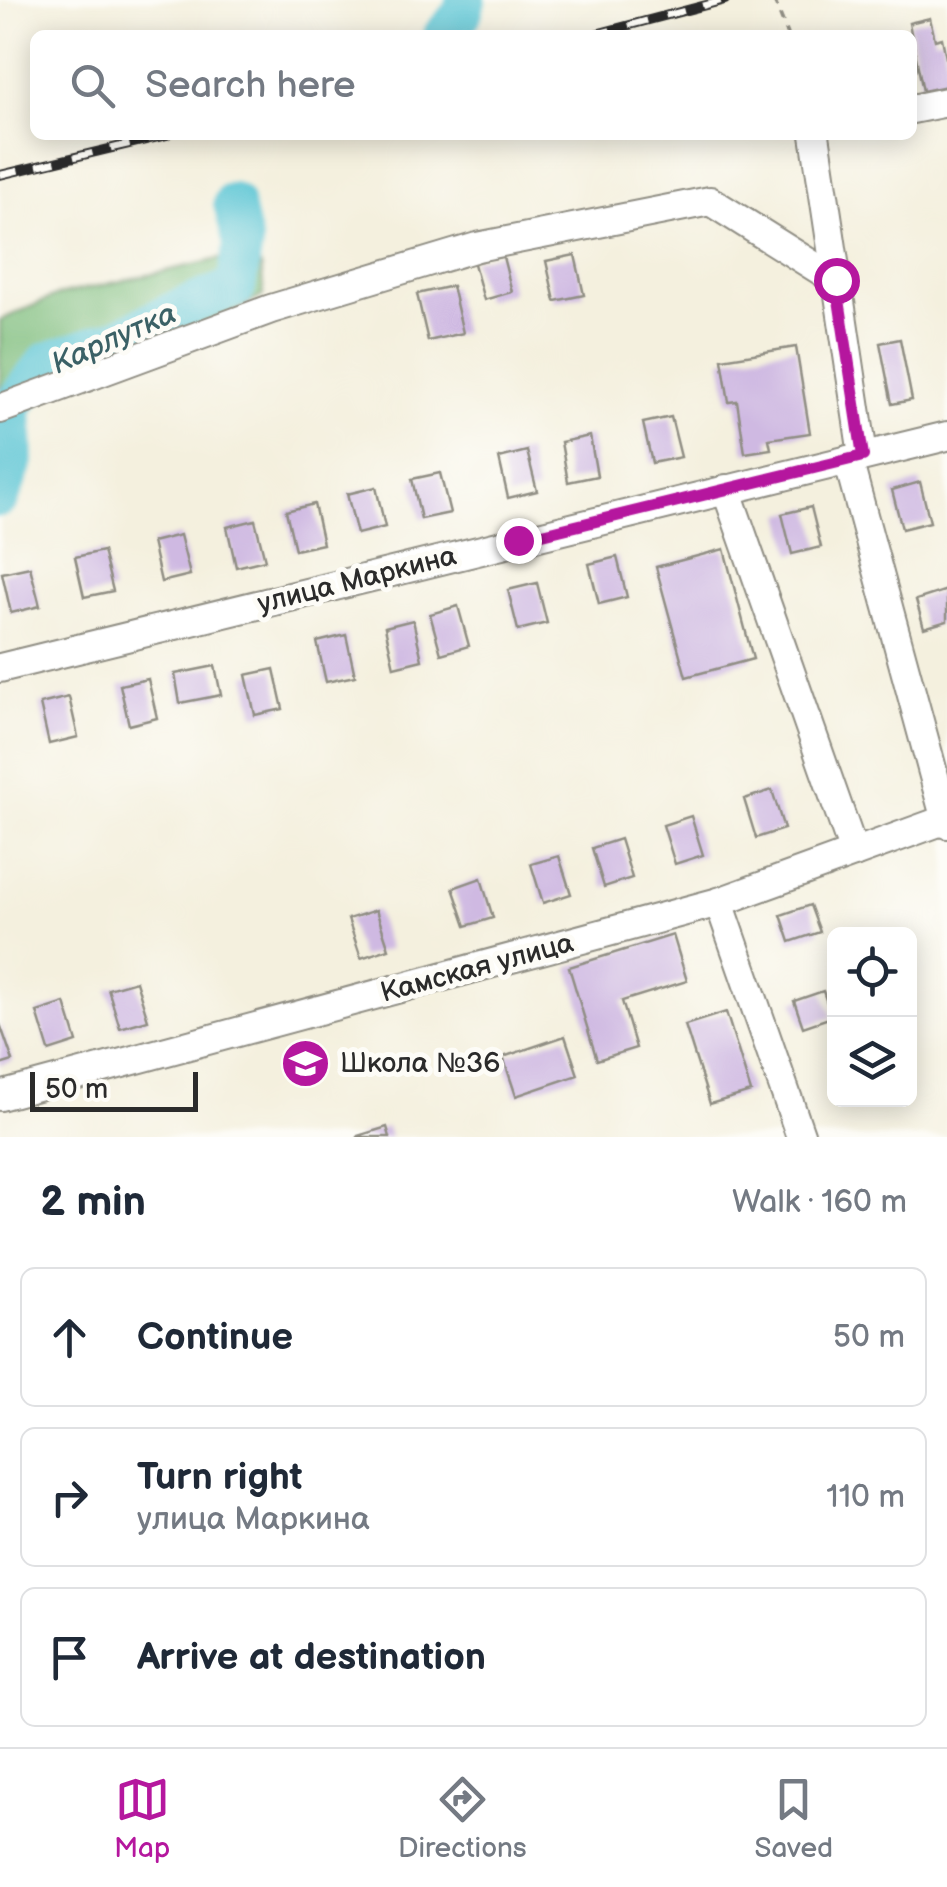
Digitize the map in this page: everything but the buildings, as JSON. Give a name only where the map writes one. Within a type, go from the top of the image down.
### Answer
[{"type":"street","points":[[917,108],[947,102]]},
{"type":"street","points":[[816,140],[856,458],[946,821]]},
{"type":"street","points":[[0,409],[271,309],[476,246],[710,201],[836,280]]},
{"type":"street","name":"улица Маркина","points":[[0,668],[947,436]]},
{"type":"street","points":[[726,489],[854,853]]},
{"type":"street","name":"Камская улица","points":[[0,1096],[719,902],[946,821]]},
{"type":"street","points":[[719,902],[801,1137]]},
{"type":"path","points":[[774,0],[786,30]]},
{"type":"green space","points":[[237,255],[261,266],[264,295],[229,316],[77,372],[0,388],[0,320],[58,295]]},
{"type":"waterway","name":"Карлутка","points":[[448,30],[462,14],[466,0]]},
{"type":"waterway","name":"Карлутка","points":[[0,497],[14,460],[12,406],[47,362],[120,337],[236,287],[243,244],[233,203]]},
{"type":"railway","points":[[611,30],[725,0]]},
{"type":"railway","points":[[0,175],[146,140]]},
{"type":"place","name":"Школа №36","points":[[305,1063]]},
{"type":"route","points":[[518,540],[863,456],[836,280]]}]
